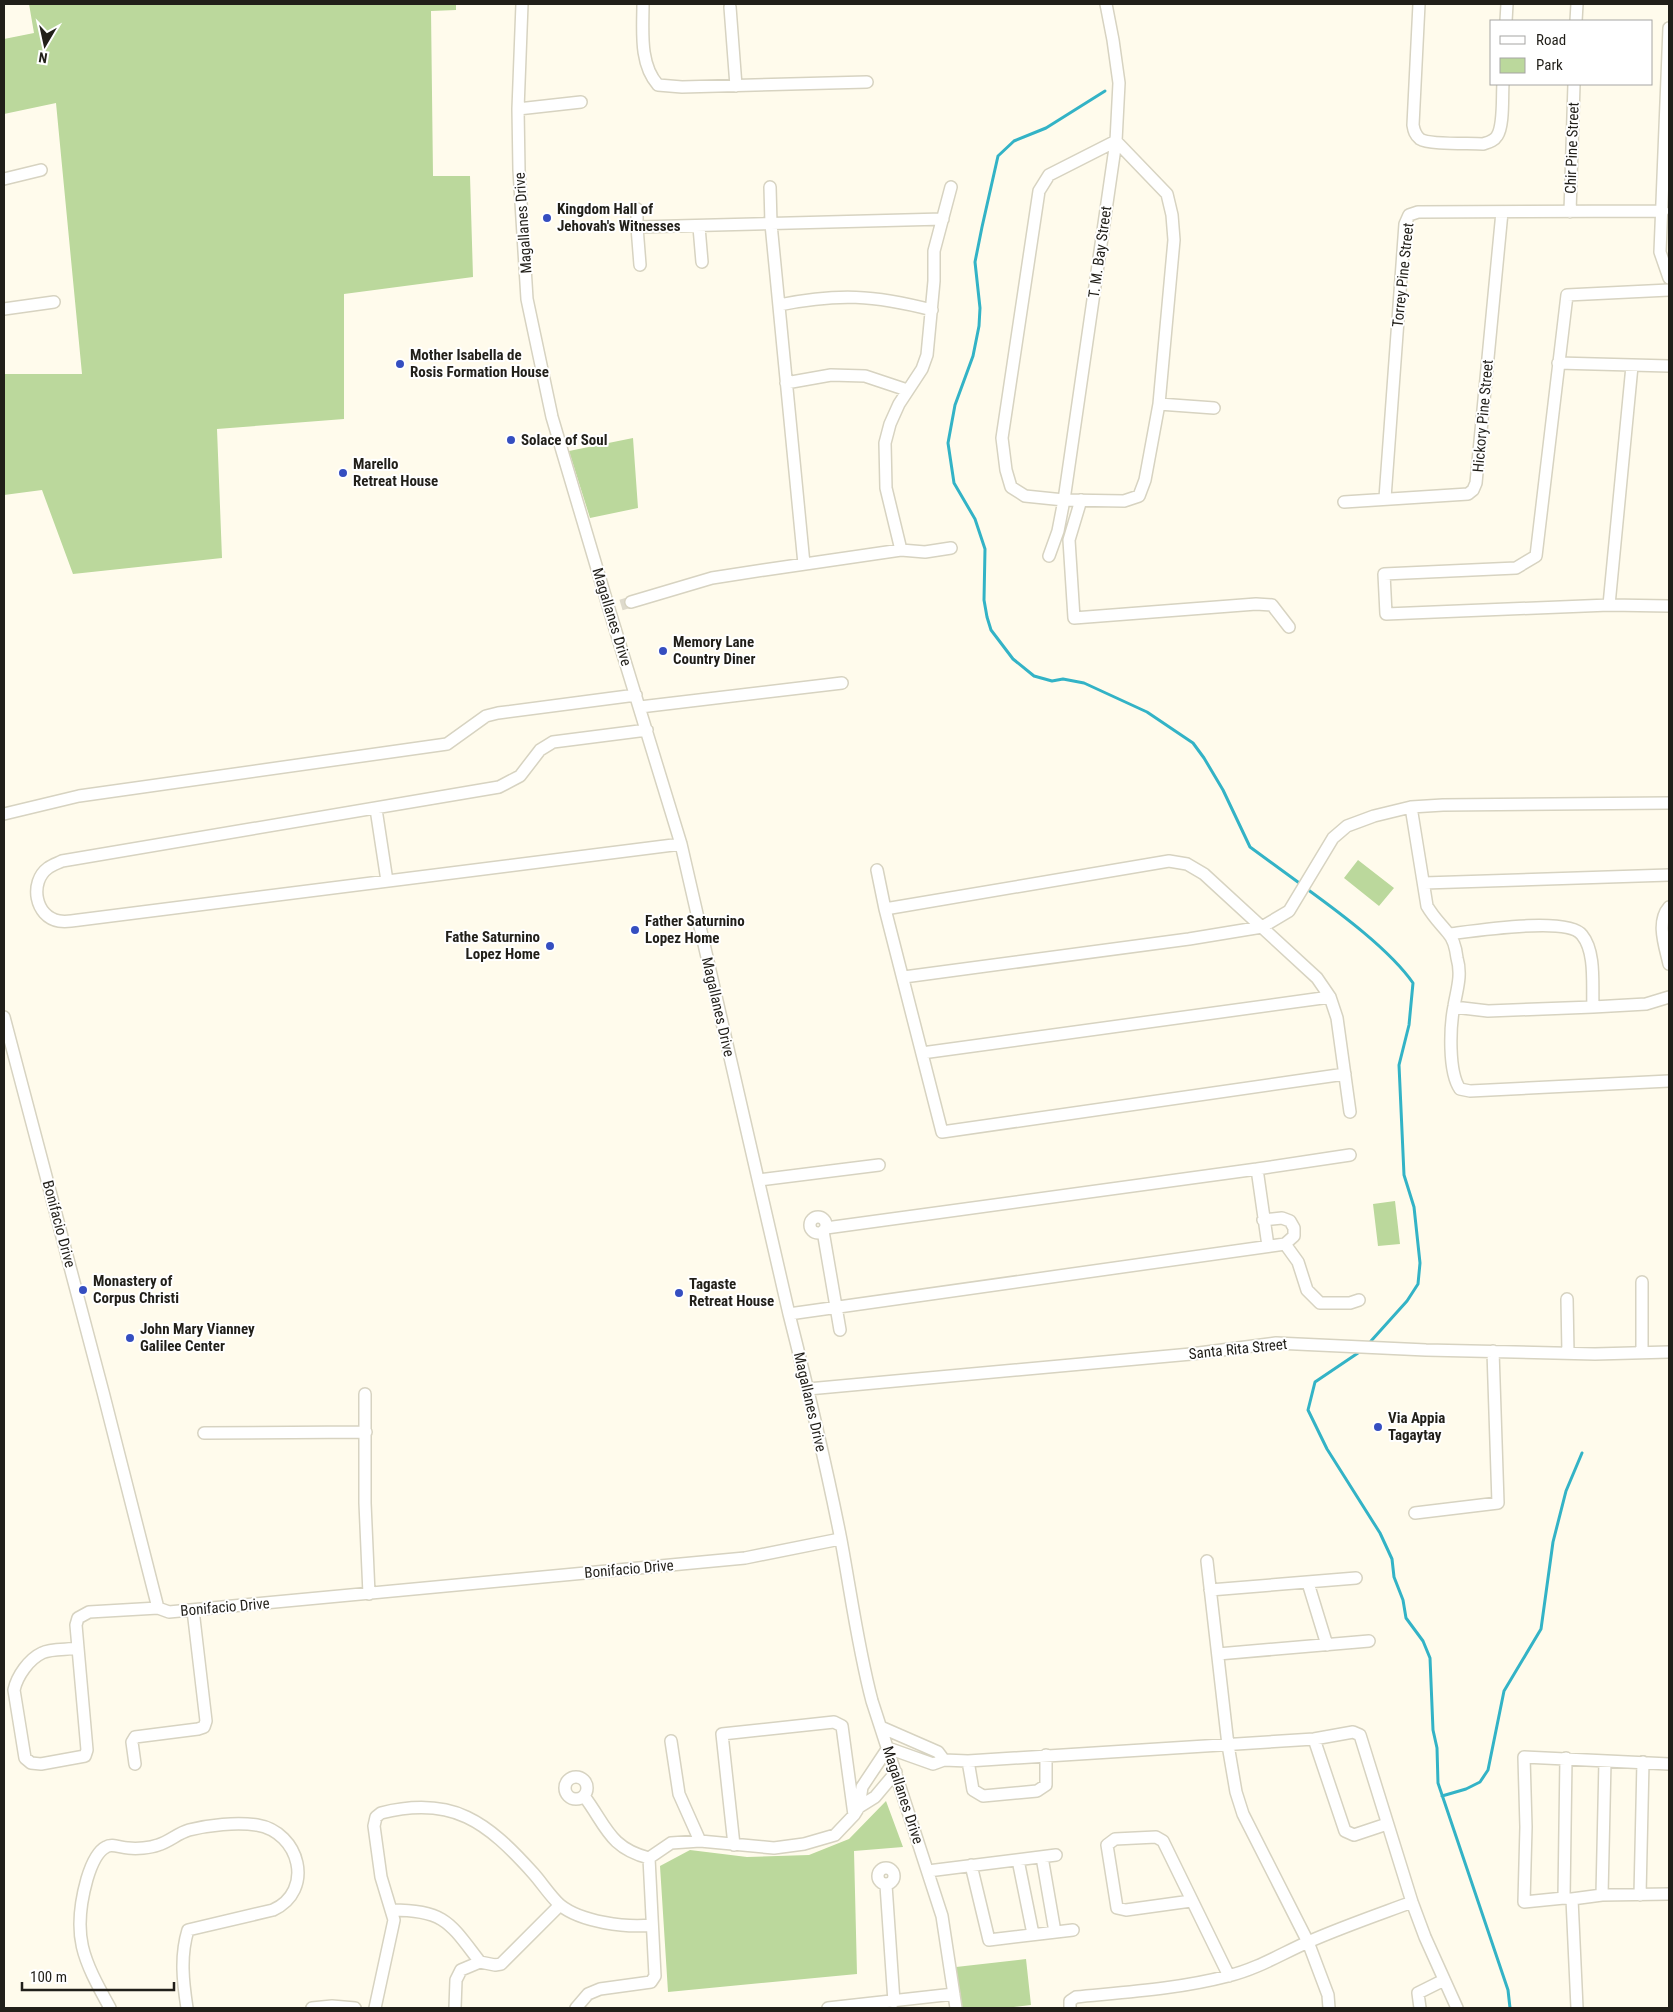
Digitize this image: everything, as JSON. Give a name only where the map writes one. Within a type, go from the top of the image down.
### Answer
[{"type":"street","name":"Magallanes Drive","points":[[522,4],[518,109],[519,170],[527,299],[552,417],[681,844],[808,1389],[840,1539],[865,1672],[872,1701],[883,1728],[942,1916],[956,2008]]},
{"type":"street","points":[[643,4],[646,62],[650,77],[658,85],[682,88],[867,82]]},
{"type":"street","name":"T. M. Bay Street","points":[[1049,556],[1058,531],[1064,500],[1116,141],[1119,83],[1106,4]]},
{"type":"street","points":[[1419,4],[1413,125],[1415,133],[1420,139],[1432,142],[1483,144],[1491,142],[1498,134],[1500,127],[1503,85]]},
{"type":"street","points":[[1506,20],[1507,4]]},
{"type":"street","points":[[1576,20],[1577,4]]},
{"type":"street","points":[[730,7],[736,86]]},
{"type":"street","points":[[1669,28],[1660,252],[1669,278]]},
{"type":"street","name":"Chir Pine Street","points":[[1570,212],[1574,85]]},
{"type":"street","points":[[518,109],[581,102]]},
{"type":"street","points":[[1116,141],[1167,194],[1172,215],[1174,240],[1158,404],[1145,480],[1139,496],[1124,501],[1064,500],[1025,496],[1011,486],[1006,470],[1002,438],[1039,191],[1049,175],[1116,141]]},
{"type":"street","points":[[4,179],[41,170]]},
{"type":"street","points":[[770,187],[771,224],[804,564]]},
{"type":"street","points":[[900,550],[886,488],[885,443],[890,424],[907,390],[922,369],[927,355],[932,310],[934,251],[950,187]]},
{"type":"street","points":[[637,209],[640,265]]},
{"type":"street","name":"Torrey Pine Street","points":[[1385,498],[1406,219],[1408,215],[1418,212],[1663,211]]},
{"type":"street","name":"Hickory Pine Street","points":[[1344,502],[1468,494],[1473,490],[1477,474],[1502,212]]},
{"type":"street","points":[[637,227],[699,227],[943,219]]},
{"type":"street","points":[[699,227],[702,262]]},
{"type":"street","points":[[1669,290],[1567,295],[1536,556],[1516,568],[1384,574],[1386,614],[1609,606],[1669,606]]},
{"type":"street","points":[[779,304],[806,299],[868,296],[932,310]]},
{"type":"street","points":[[4,309],[54,302]]},
{"type":"street","points":[[1558,363],[1669,366]]},
{"type":"street","points":[[1609,606],[1632,366]]},
{"type":"street","points":[[786,383],[831,375],[865,376],[907,390]]},
{"type":"street","points":[[1158,404],[1214,408]]},
{"type":"street","points":[[1081,500],[1069,540],[1074,618],[1256,604],[1272,605],[1289,626]]},
{"type":"street","points":[[609,609],[712,578],[900,550],[925,552],[951,548]]},
{"type":"street","points":[[640,707],[842,684]]},
{"type":"street","points":[[4,814],[79,796],[447,744],[486,716],[636,695]]},
{"type":"street","points":[[647,730],[552,742],[540,750],[520,776],[499,787],[62,861],[47,868],[39,881],[36,895],[42,911],[58,921],[79,920],[681,844]]},
{"type":"street","points":[[904,977],[1189,939],[1262,927],[1289,911],[1333,838],[1347,826],[1374,816],[1411,807],[1566,803],[1669,803]]},
{"type":"street","points":[[1411,807],[1427,906],[1435,920],[1449,934],[1458,958],[1460,974],[1454,1007],[1451,1046],[1456,1084],[1460,1089],[1470,1092],[1669,1081]]},
{"type":"street","points":[[376,809],[387,881]]},
{"type":"street","points":[[885,909],[1169,861],[1187,864],[1204,874],[1317,978],[1330,997],[1337,1018],[1350,1112]]},
{"type":"street","points":[[877,870],[885,909],[904,977],[942,1132],[1345,1074]]},
{"type":"street","points":[[1424,883],[1669,875]]},
{"type":"street","points":[[1669,907],[1663,914],[1662,929],[1669,964]]},
{"type":"street","points":[[1449,934],[1513,927],[1571,927],[1581,933],[1587,942],[1591,960],[1593,1007]]},
{"type":"street","points":[[1454,1007],[1488,1011],[1593,1007],[1646,1004],[1669,996]]},
{"type":"street","points":[[922,1053],[1330,997]]},
{"type":"street","name":"Bonifacio Drive","points":[[4,1017],[158,1608],[169,1612],[193,1610],[745,1558],[840,1539]]},
{"type":"street","points":[[840,1330],[824,1229],[1350,1155]]},
{"type":"street","points":[[759,1180],[879,1165]]},
{"type":"street","points":[[1257,1169],[1268,1246]]},
{"type":"street","points":[[789,1314],[1285,1244],[1294,1236],[1294,1228],[1290,1221],[1282,1218],[1264,1220]]},
{"type":"street","points":[[1285,1244],[1298,1262],[1307,1290],[1320,1303],[1350,1303],[1359,1300]]},
{"type":"street","points":[[1642,1282],[1642,1352]]},
{"type":"street","points":[[1566,1299],[1568,1353]]},
{"type":"street","name":"Santa Rita Street","points":[[808,1389],[1191,1354],[1276,1343],[1568,1353],[1669,1352]]},
{"type":"street","points":[[1415,1513],[1498,1503],[1493,1351]]},
{"type":"street","points":[[365,1394],[365,1504],[369,1594]]},
{"type":"street","points":[[204,1433],[366,1432]]},
{"type":"street","points":[[1207,1562],[1228,1745],[1236,1792],[1243,1814],[1308,1942],[1328,1994],[1330,2008]]},
{"type":"street","points":[[1210,1590],[1356,1578]]},
{"type":"street","points":[[1308,1583],[1327,1645]]},
{"type":"street","points":[[78,1648],[43,1652],[30,1663],[16,1680],[14,1690],[25,1758],[31,1764],[85,1756],[88,1750],[76,1625],[78,1618],[89,1612],[158,1608]]},
{"type":"street","points":[[135,1764],[132,1742],[135,1737],[198,1729],[204,1726],[206,1721],[193,1610]]},
{"type":"street","points":[[1218,1654],[1370,1641]]},
{"type":"street","points":[[734,1845],[722,1734],[834,1722],[842,1726],[856,1811]]},
{"type":"street","points":[[883,1728],[938,1752],[944,1760]]},
{"type":"street","points":[[856,1811],[862,1787],[888,1748],[933,1764],[944,1760],[968,1761],[1314,1739],[1353,1732],[1360,1735],[1412,1902],[1425,1937],[1457,2008]]},
{"type":"street","points":[[1314,1739],[1345,1831],[1354,1836],[1387,1824]]},
{"type":"street","points":[[671,1741],[679,1794],[700,1841]]},
{"type":"street","points":[[968,1761],[973,1790],[983,1796],[1037,1790],[1046,1785],[1046,1755]]},
{"type":"street","points":[[1669,1764],[1524,1757],[1526,1809],[1524,1902],[1602,1895],[1669,1894]]},
{"type":"street","points":[[1566,1758],[1568,1898],[1577,2008]]},
{"type":"street","points":[[1602,1895],[1605,1761]]},
{"type":"street","points":[[1640,1895],[1643,1762]]},
{"type":"street","points":[[584,1796],[602,1825],[620,1846],[634,1854],[649,1858],[671,1843],[700,1841],[774,1848],[804,1844],[835,1835],[856,1811],[875,1797],[896,1772]]},
{"type":"street","points":[[375,2008],[394,1920],[381,1877],[374,1820],[384,1812],[426,1807],[453,1812],[485,1828],[506,1843],[560,1905],[578,1916],[637,1926],[652,1925]]},
{"type":"street","points":[[110,2008],[83,1955],[79,1925],[83,1896],[90,1870],[98,1854],[106,1847],[113,1845],[128,1848],[158,1846],[188,1831],[217,1826],[256,1825],[267,1828],[284,1837],[296,1857],[297,1882],[292,1896],[284,1905],[273,1910],[188,1930],[183,1950],[184,1987],[187,2008]]},
{"type":"street","points":[[1191,1901],[1126,1910],[1116,1908],[1108,1845],[1116,1839],[1156,1837],[1163,1841],[1191,1901],[1230,1976]]},
{"type":"street","points":[[928,1871],[1056,1855]]},
{"type":"street","points":[[1042,1857],[1055,1932]]},
{"type":"street","points":[[576,2008],[588,1994],[600,1989],[651,1982],[655,1976],[649,1858]]},
{"type":"street","points":[[1018,1860],[1033,1934]]},
{"type":"street","points":[[971,1865],[989,1940],[1073,1930]]},
{"type":"street","points":[[886,1885],[894,2002]]},
{"type":"street","points":[[1070,2008],[1070,2001],[1076,1996],[1193,1984],[1230,1976],[1263,1964],[1308,1942],[1412,1902]]},
{"type":"street","points":[[455,2008],[456,1980],[461,1970],[480,1962],[495,1965],[501,1964],[560,1905]]},
{"type":"street","points":[[392,1910],[430,1913],[448,1922],[480,1962]]},
{"type":"street","points":[[1420,2008],[1418,1993],[1444,1980]]},
{"type":"street","points":[[828,2008],[954,1994]]},
{"type":"street","points":[[312,2008],[332,2006],[355,2008]]},
{"type":"green space","points":[[29,4],[456,4],[456,10],[431,11],[433,176],[470,176],[473,277],[344,294],[344,419],[217,429],[222,558],[73,574],[42,490],[4,495],[4,374],[82,374],[56,103],[4,114],[4,39],[34,33]]},
{"type":"green space","points":[[633,438],[638,508],[590,518],[569,451]]},
{"type":"green space","points":[[1358,860],[1394,888],[1379,906],[1344,878]]},
{"type":"green space","points":[[1395,1201],[1400,1244],[1378,1246],[1373,1204]]},
{"type":"green space","points":[[886,1801],[903,1847],[854,1851],[857,1974],[668,1992],[660,1866],[690,1850],[747,1857],[809,1855],[849,1839]]},
{"type":"green space","points":[[1026,1959],[1031,2005],[1005,2008],[962,2008],[956,1967]]},
{"type":"waterway","points":[[1105,91],[1046,128],[1014,141],[998,156],[982,227],[975,262],[980,308],[979,326],[973,356],[955,405],[948,443],[954,483],[975,519],[985,549],[984,600],[987,617],[991,630],[1013,659],[1034,676],[1052,681],[1063,679],[1084,683],[1147,712],[1193,743],[1223,790],[1250,847],[1302,885]]},
{"type":"waterway","points":[[1307,889],[1378,945],[1413,983],[1409,1025],[1399,1065],[1404,1175],[1414,1207],[1420,1263],[1418,1284],[1407,1301],[1371,1341]]},
{"type":"waterway","points":[[1358,1353],[1315,1382],[1308,1410],[1327,1449],[1380,1533],[1392,1559],[1394,1577],[1403,1600],[1406,1618],[1423,1641],[1430,1658],[1433,1730],[1437,1748],[1438,1783],[1508,1990],[1510,2008]]},
{"type":"waterway","points":[[1442,1796],[1466,1789],[1480,1782],[1488,1770],[1504,1691],[1541,1629],[1553,1542],[1566,1491],[1582,1453]]},
{"type":"tunnel","points":[[621,605],[631,602]]},
{"type":"place","name":"Kingdom Hall of Jehovah's Witnesses","points":[[547,218]]},
{"type":"place","name":"Mother Isabella de Rosis Formation House","points":[[400,364]]},
{"type":"place","name":"Solace of Soul","points":[[511,440]]},
{"type":"place","name":"Marello Retreat House","points":[[343,473]]},
{"type":"place","name":"Memory Lane Country Diner","points":[[663,651]]},
{"type":"place","name":"Father Saturnino Lopez Home","points":[[635,930]]},
{"type":"place","name":"Fathe Saturnino Lopez Home","points":[[550,946]]},
{"type":"place","name":"Monastery of Corpus Christi","points":[[83,1290]]},
{"type":"place","name":"Tagaste Retreat House","points":[[679,1293]]},
{"type":"place","name":"John Mary Vianney Galilee Center","points":[[130,1338]]},
{"type":"place","name":"Via Appia Tagaytay","points":[[1378,1427]]}]
